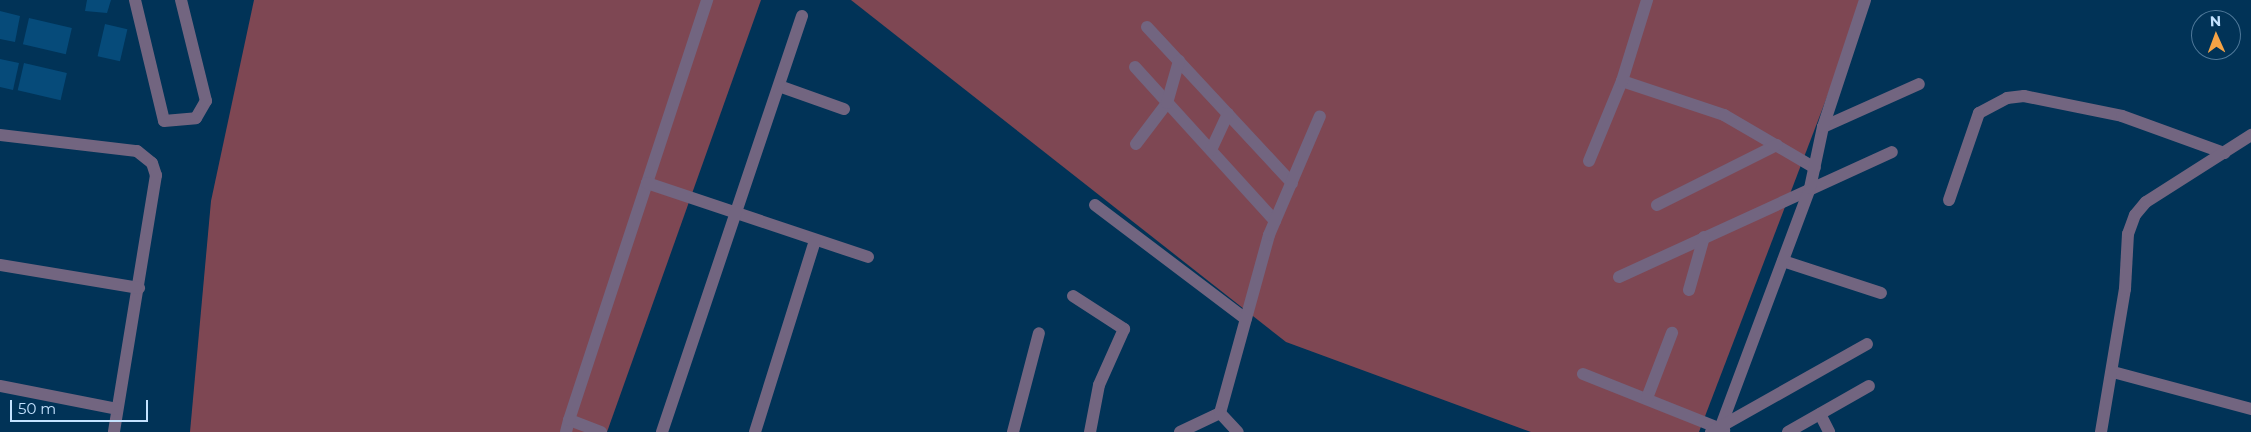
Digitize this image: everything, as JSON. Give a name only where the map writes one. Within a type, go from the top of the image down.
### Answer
[{"type":"street","points":[[135,0],[164,121],[196,118],[206,101],[181,0]]},
{"type":"street","points":[[601,432],[568,426],[707,0]]},
{"type":"street","points":[[1589,161],[1622,81],[1647,0]]},
{"type":"street","points":[[1719,430],[1810,188],[1823,127],[1865,0]]},
{"type":"street","points":[[662,432],[802,16]]},
{"type":"street","points":[[1147,27],[1292,183]]},
{"type":"street","points":[[1136,144],[1167,103],[1179,61]]},
{"type":"street","points":[[1135,67],[1276,221]]},
{"type":"street","points":[[1622,81],[1724,115],[1814,168]]},
{"type":"street","points":[[1823,127],[1919,84]]},
{"type":"street","points":[[778,86],[844,109]]},
{"type":"street","points":[[1949,200],[1979,113],[2007,98],[2024,96],[2122,116],[2224,153]]},
{"type":"street","points":[[1211,150],[1228,114]]},
{"type":"street","points":[[1180,432],[1220,413],[1276,221],[1320,116]]},
{"type":"street","points":[[0,135],[137,151],[148,158],[156,175],[114,432]]},
{"type":"street","points":[[2101,432],[2113,372],[2128,267],[2128,234],[2135,214],[2146,202],[2251,136]]},
{"type":"street","points":[[1658,205],[1777,146]]},
{"type":"street","points":[[1620,277],[1810,188],[1892,152]]},
{"type":"street","points":[[647,182],[737,212],[815,241],[868,257]]},
{"type":"street","points":[[1095,205],[1246,319]]},
{"type":"street","points":[[1689,290],[1704,238]]},
{"type":"street","points":[[755,432],[815,241]]},
{"type":"street","points":[[1783,261],[1881,293]]},
{"type":"street","points":[[0,265],[138,288]]},
{"type":"street","points":[[1073,296],[1124,329],[1099,384],[1090,432]]},
{"type":"street","points":[[1013,432],[1039,333]]},
{"type":"street","points":[[1647,398],[1672,333]]},
{"type":"street","points":[[1719,430],[1867,344]]},
{"type":"street","points":[[2113,372],[2251,409]]},
{"type":"street","points":[[1583,374],[1647,398],[1719,430]]},
{"type":"street","points":[[0,386],[117,409]]},
{"type":"street","points":[[1788,432],[1869,386]]},
{"type":"street","points":[[1220,413],[1238,432]]},
{"type":"street","points":[[1820,414],[1829,432]]},
{"type":"shaded area","points":[[254,0],[761,0],[607,432],[190,432],[211,201]]},
{"type":"shaded area","points":[[851,0],[1864,0],[1699,432],[1531,432],[1286,342]]},
{"type":"building","points":[[87,0],[111,0],[107,13],[85,11]]},
{"type":"building","points":[[0,11],[20,16],[15,42],[0,39]]},
{"type":"building","points":[[29,18],[72,28],[66,54],[23,44]]},
{"type":"building","points":[[105,24],[127,29],[120,61],[98,56]]},
{"type":"building","points":[[0,59],[19,63],[13,90],[0,87]]},
{"type":"building","points":[[24,63],[67,73],[61,100],[18,90]]}]
